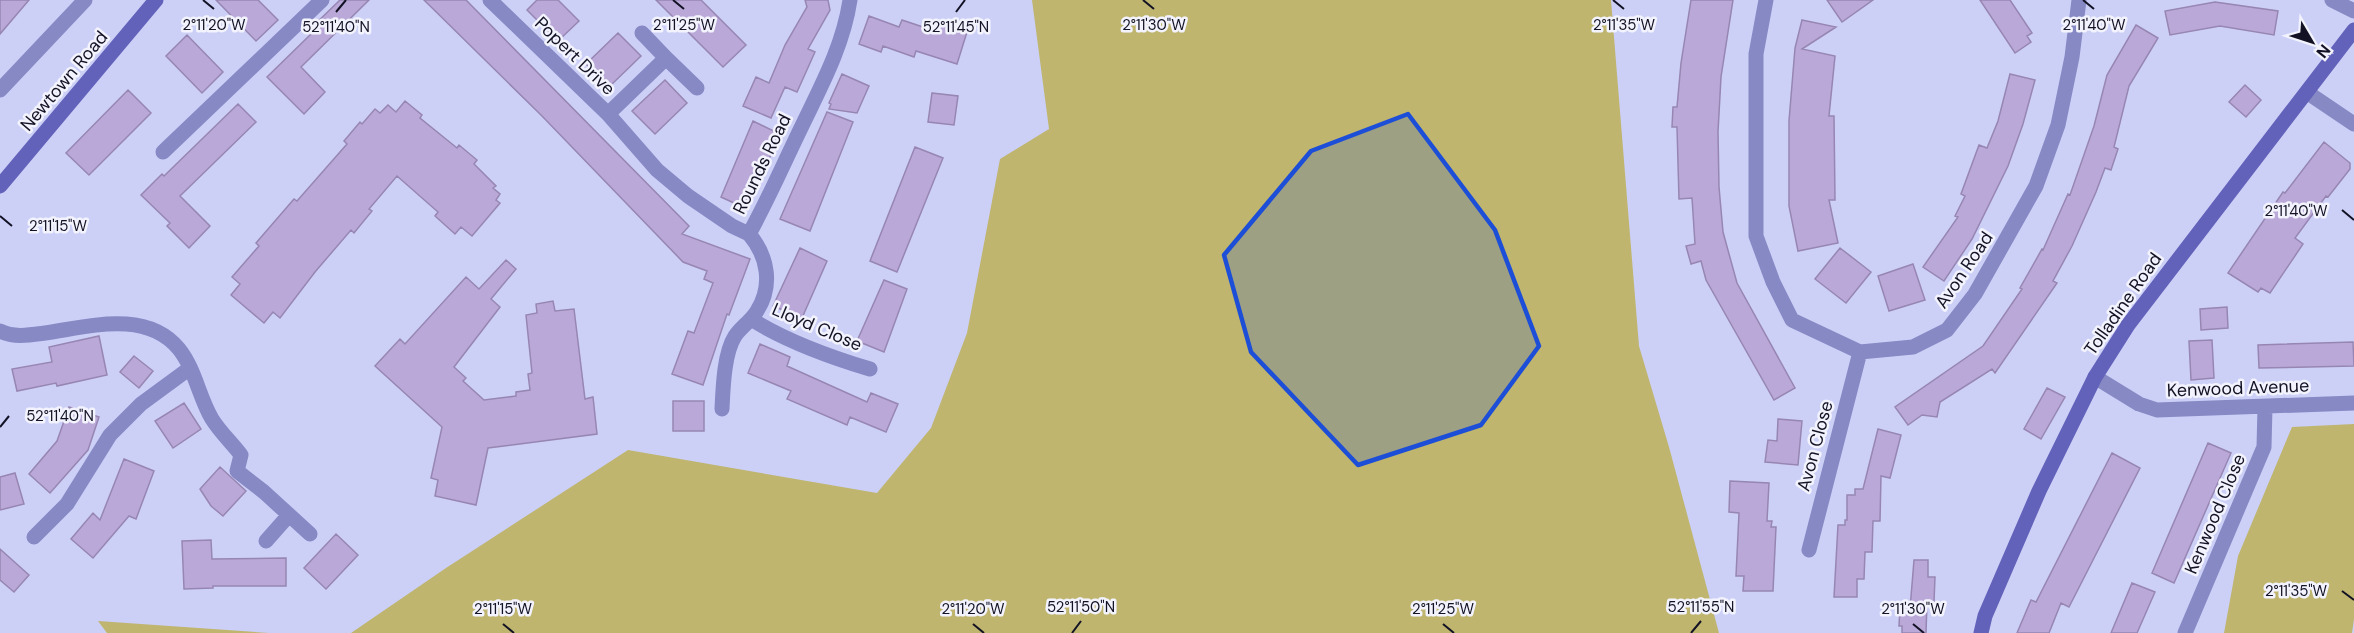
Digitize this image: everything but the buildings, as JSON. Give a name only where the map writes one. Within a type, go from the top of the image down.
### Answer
[{"type":"main road","name":"Newtown Road","points":[[0,186],[156,0]]},
{"type":"main road","name":"Tolladine Road","points":[[1981,633],[1985,616],[2039,492],[2095,377],[2128,325],[2354,30]]},
{"type":"street","points":[[0,90],[85,0]]},
{"type":"street","points":[[163,152],[322,0]]},
{"type":"street","name":"Popert Drive","points":[[490,0],[608,114],[657,170],[688,196],[732,226],[749,234]]},
{"type":"street","name":"Rounds Road","points":[[722,409],[723,382],[735,337],[758,310],[765,293],[768,274],[757,243],[749,234],[829,68],[847,21],[850,0]]},
{"type":"street","points":[[1766,0],[1756,54],[1756,236],[1773,282],[1791,320],[1860,352]]},
{"type":"street","name":"Avon Road","points":[[1860,352],[1913,347],[1947,330],[1976,294],[2037,186],[2058,125],[2072,57],[2079,0]]},
{"type":"street","points":[[2332,0],[2354,11]]},
{"type":"street","points":[[642,33],[697,88]]},
{"type":"street","name":"Popert Drive","points":[[608,114],[666,58]]},
{"type":"street","points":[[2308,93],[2354,124]]},
{"type":"street","name":"Lloyd Close","points":[[751,319],[766,328],[848,363],[870,369]]},
{"type":"street","points":[[0,331],[23,336],[121,322],[142,326],[160,334],[178,348],[190,368],[212,419],[241,455],[237,471],[310,534]]},
{"type":"street","name":"Avon Close","points":[[1809,550],[1860,352]]},
{"type":"street","points":[[34,537],[67,504],[110,435],[141,405],[190,368]]},
{"type":"street","name":"Kenwood Avenue","points":[[2095,377],[2139,404],[2157,410],[2354,403]]},
{"type":"street","name":"Kenwood Close","points":[[2186,633],[2265,447],[2265,407]]},
{"type":"street","points":[[266,541],[289,515]]},
{"type":"highlighted area","points":[[1408,114],[1495,230],[1539,346],[1481,425],[1358,465],[1251,352],[1224,255],[1311,151]]},
{"type":"shaded area","points":[[1032,0],[1611,0],[1639,346],[1719,633],[351,633],[446,568],[628,450],[877,493],[931,428],[967,333],[1000,159],[1049,129]]},
{"type":"shaded area","points":[[2354,424],[2354,619],[2352,633],[2224,633],[2238,556],[2292,427]]},
{"type":"shaded area","points":[[98,621],[269,633],[107,633]]}]
